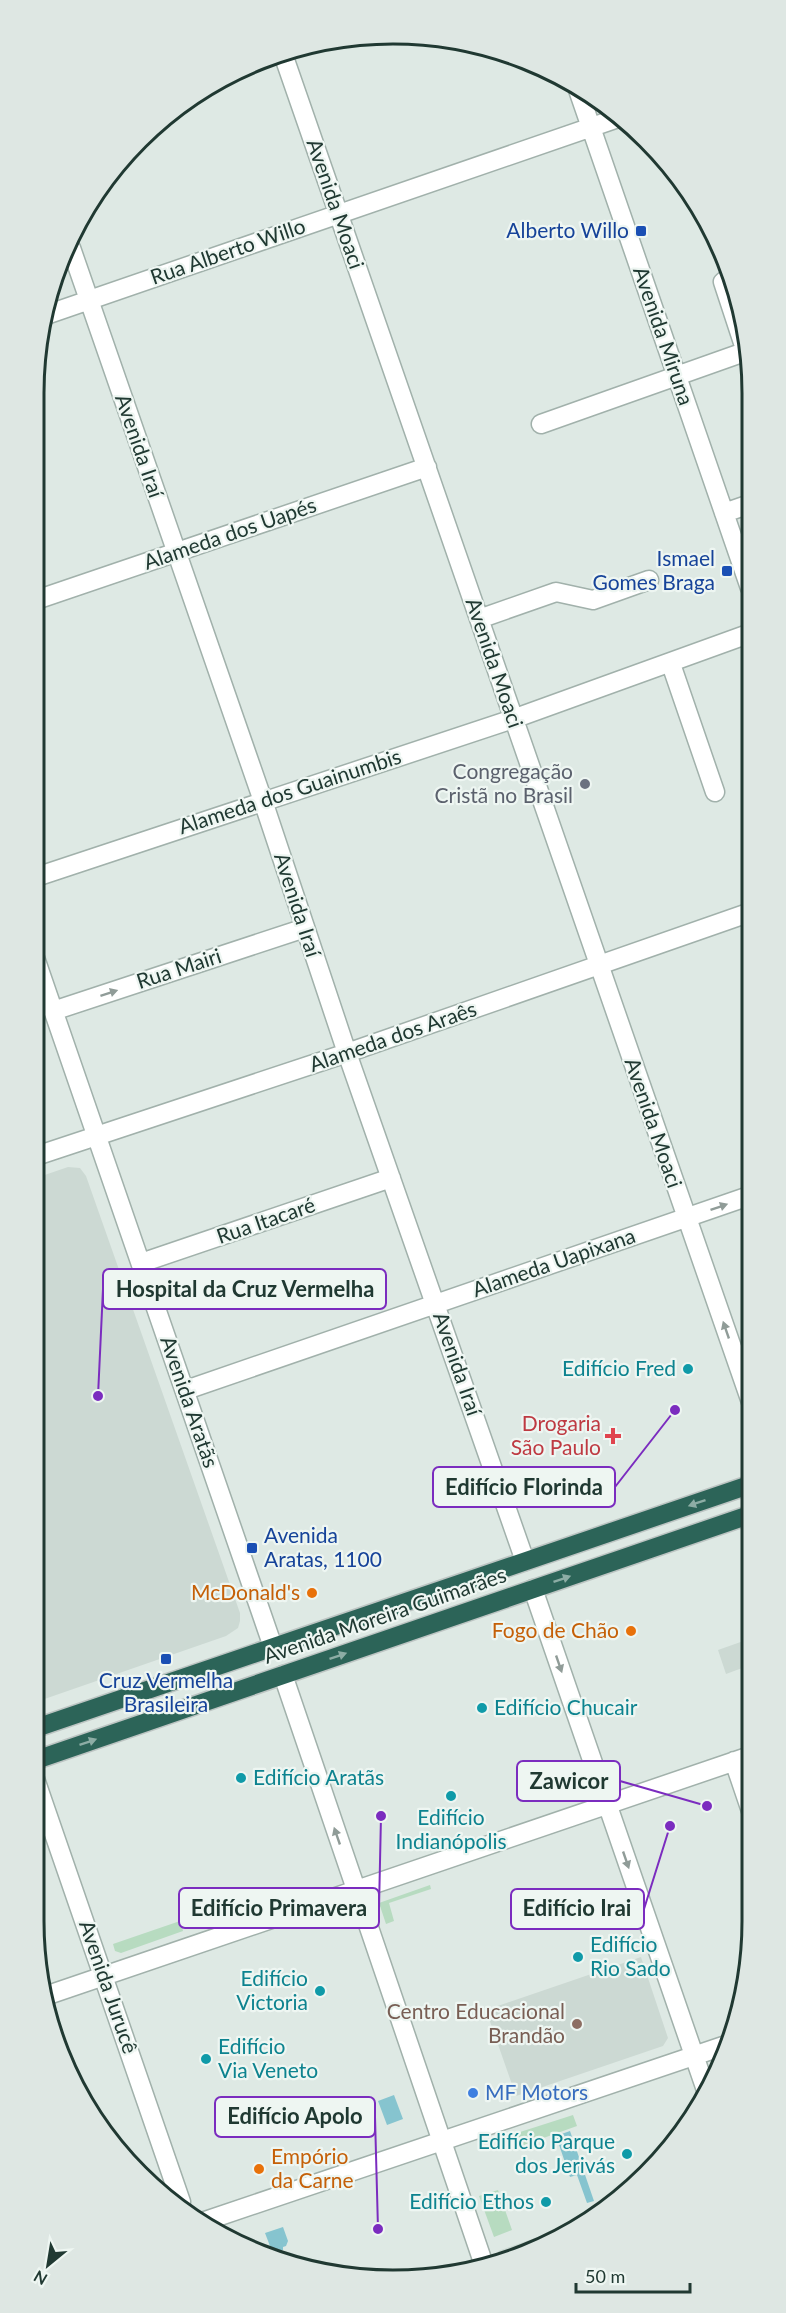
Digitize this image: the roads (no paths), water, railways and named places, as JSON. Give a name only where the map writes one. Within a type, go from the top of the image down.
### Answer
[{"type":"highway","name":"Avenida Moreira Guimarães","points":[[44,1725],[742,1487]]},
{"type":"highway","name":"Avenida Moreira Guimarães","points":[[44,1757],[742,1517]]},
{"type":"street","name":"Avenida Moaci","points":[[285,61],[742,1378]]},
{"type":"street","name":"Avenida Miruna","points":[[581,98],[742,565]]},
{"type":"street","name":"Rua Alberto Willo","points":[[53,313],[611,120]]},
{"type":"street","name":"Avenida Iraí","points":[[73,253],[263,801],[347,1053],[525,1561]]},
{"type":"street","points":[[724,281],[732,306]]},
{"type":"street","points":[[541,424],[741,354]]},
{"type":"street","name":"Alameda dos Uapés","points":[[44,597],[427,467]]},
{"type":"street","points":[[724,513],[742,507]]},
{"type":"street","points":[[479,619],[556,592],[593,600],[649,580]]},
{"type":"street","name":"Alameda dos Guainumbis","points":[[44,874],[513,718],[671,664],[742,636]]},
{"type":"street","points":[[671,664],[715,792]]},
{"type":"street","name":"Alameda dos Araês","points":[[44,1153],[347,1053],[742,915]]},
{"type":"street","name":"Rua Mairi","points":[[53,1011],[305,927]]},
{"type":"street","name":"Avenida Aratãs","points":[[44,984],[273,1647]]},
{"type":"street","name":"Rua Itacaré","points":[[141,1263],[391,1178]]},
{"type":"street","name":"Alameda Uapixana","points":[[186,1390],[742,1198]]},
{"type":"street","points":[[533,1589],[703,2082]]},
{"type":"street","points":[[283,1675],[482,2258]]},
{"type":"street","points":[[51,1994],[742,1758]]},
{"type":"street","points":[[734,1761],[742,1785]]},
{"type":"street","name":"Avenida Jurucê","points":[[44,1804],[179,2196]]},
{"type":"street","points":[[211,2219],[718,2048]]},
{"type":"water","points":[[394,2095],[403,2119],[387,2125],[378,2101]]},
{"type":"water","points":[[570,2131],[594,2201],[587,2203],[577,2175],[570,2177],[556,2136]]},
{"type":"water","points":[[283,2227],[288,2241],[283,2250],[270,2247],[265,2233]]},
{"type":"place","name":"Alberto Willo","points":[[641,231]]},
{"type":"place","name":"Ismael Gomes Braga","points":[[727,571]]},
{"type":"place","name":"Congregação Cristã no Brasil","points":[[585,784]]},
{"type":"place","name":"Edifício Fred","points":[[688,1369]]},
{"type":"place","name":"Hospital da Cruz Vermelha","points":[[98,1396]]},
{"type":"place","name":"Edifício Florinda","points":[[675,1410]]},
{"type":"place","name":"Drogaria São Paulo","points":[[613,1436]]},
{"type":"place","name":"Avenida Aratas, 1100","points":[[252,1548]]},
{"type":"place","name":"McDonald's","points":[[312,1593]]},
{"type":"place","name":"Fogo de Chão","points":[[631,1631]]},
{"type":"place","name":"Cruz Vermelha Brasileira","points":[[166,1659]]},
{"type":"place","name":"Edifício Chucair","points":[[482,1708]]},
{"type":"place","name":"Edifício Aratãs","points":[[241,1778]]},
{"type":"place","name":"Edifício Indianópolis","points":[[451,1796]]},
{"type":"place","name":"Zawicor","points":[[707,1806]]},
{"type":"place","name":"Edifício Primavera","points":[[381,1816]]},
{"type":"place","name":"Edifício Irai","points":[[670,1826]]},
{"type":"place","name":"Edifício Rio Sado","points":[[578,1957]]},
{"type":"place","name":"Edifício Victoria","points":[[320,1991]]},
{"type":"place","name":"Centro Educacional Brandão","points":[[577,2024]]},
{"type":"place","name":"Edifício Via Veneto","points":[[206,2059]]},
{"type":"place","name":"MF Motors","points":[[473,2093]]},
{"type":"place","name":"Edifício Parque dos Jerivás","points":[[627,2154]]},
{"type":"place","name":"Empório da Carne","points":[[259,2169]]},
{"type":"place","name":"Edifício Ethos","points":[[546,2202]]},
{"type":"place","name":"Edifício Apolo","points":[[378,2229]]}]
